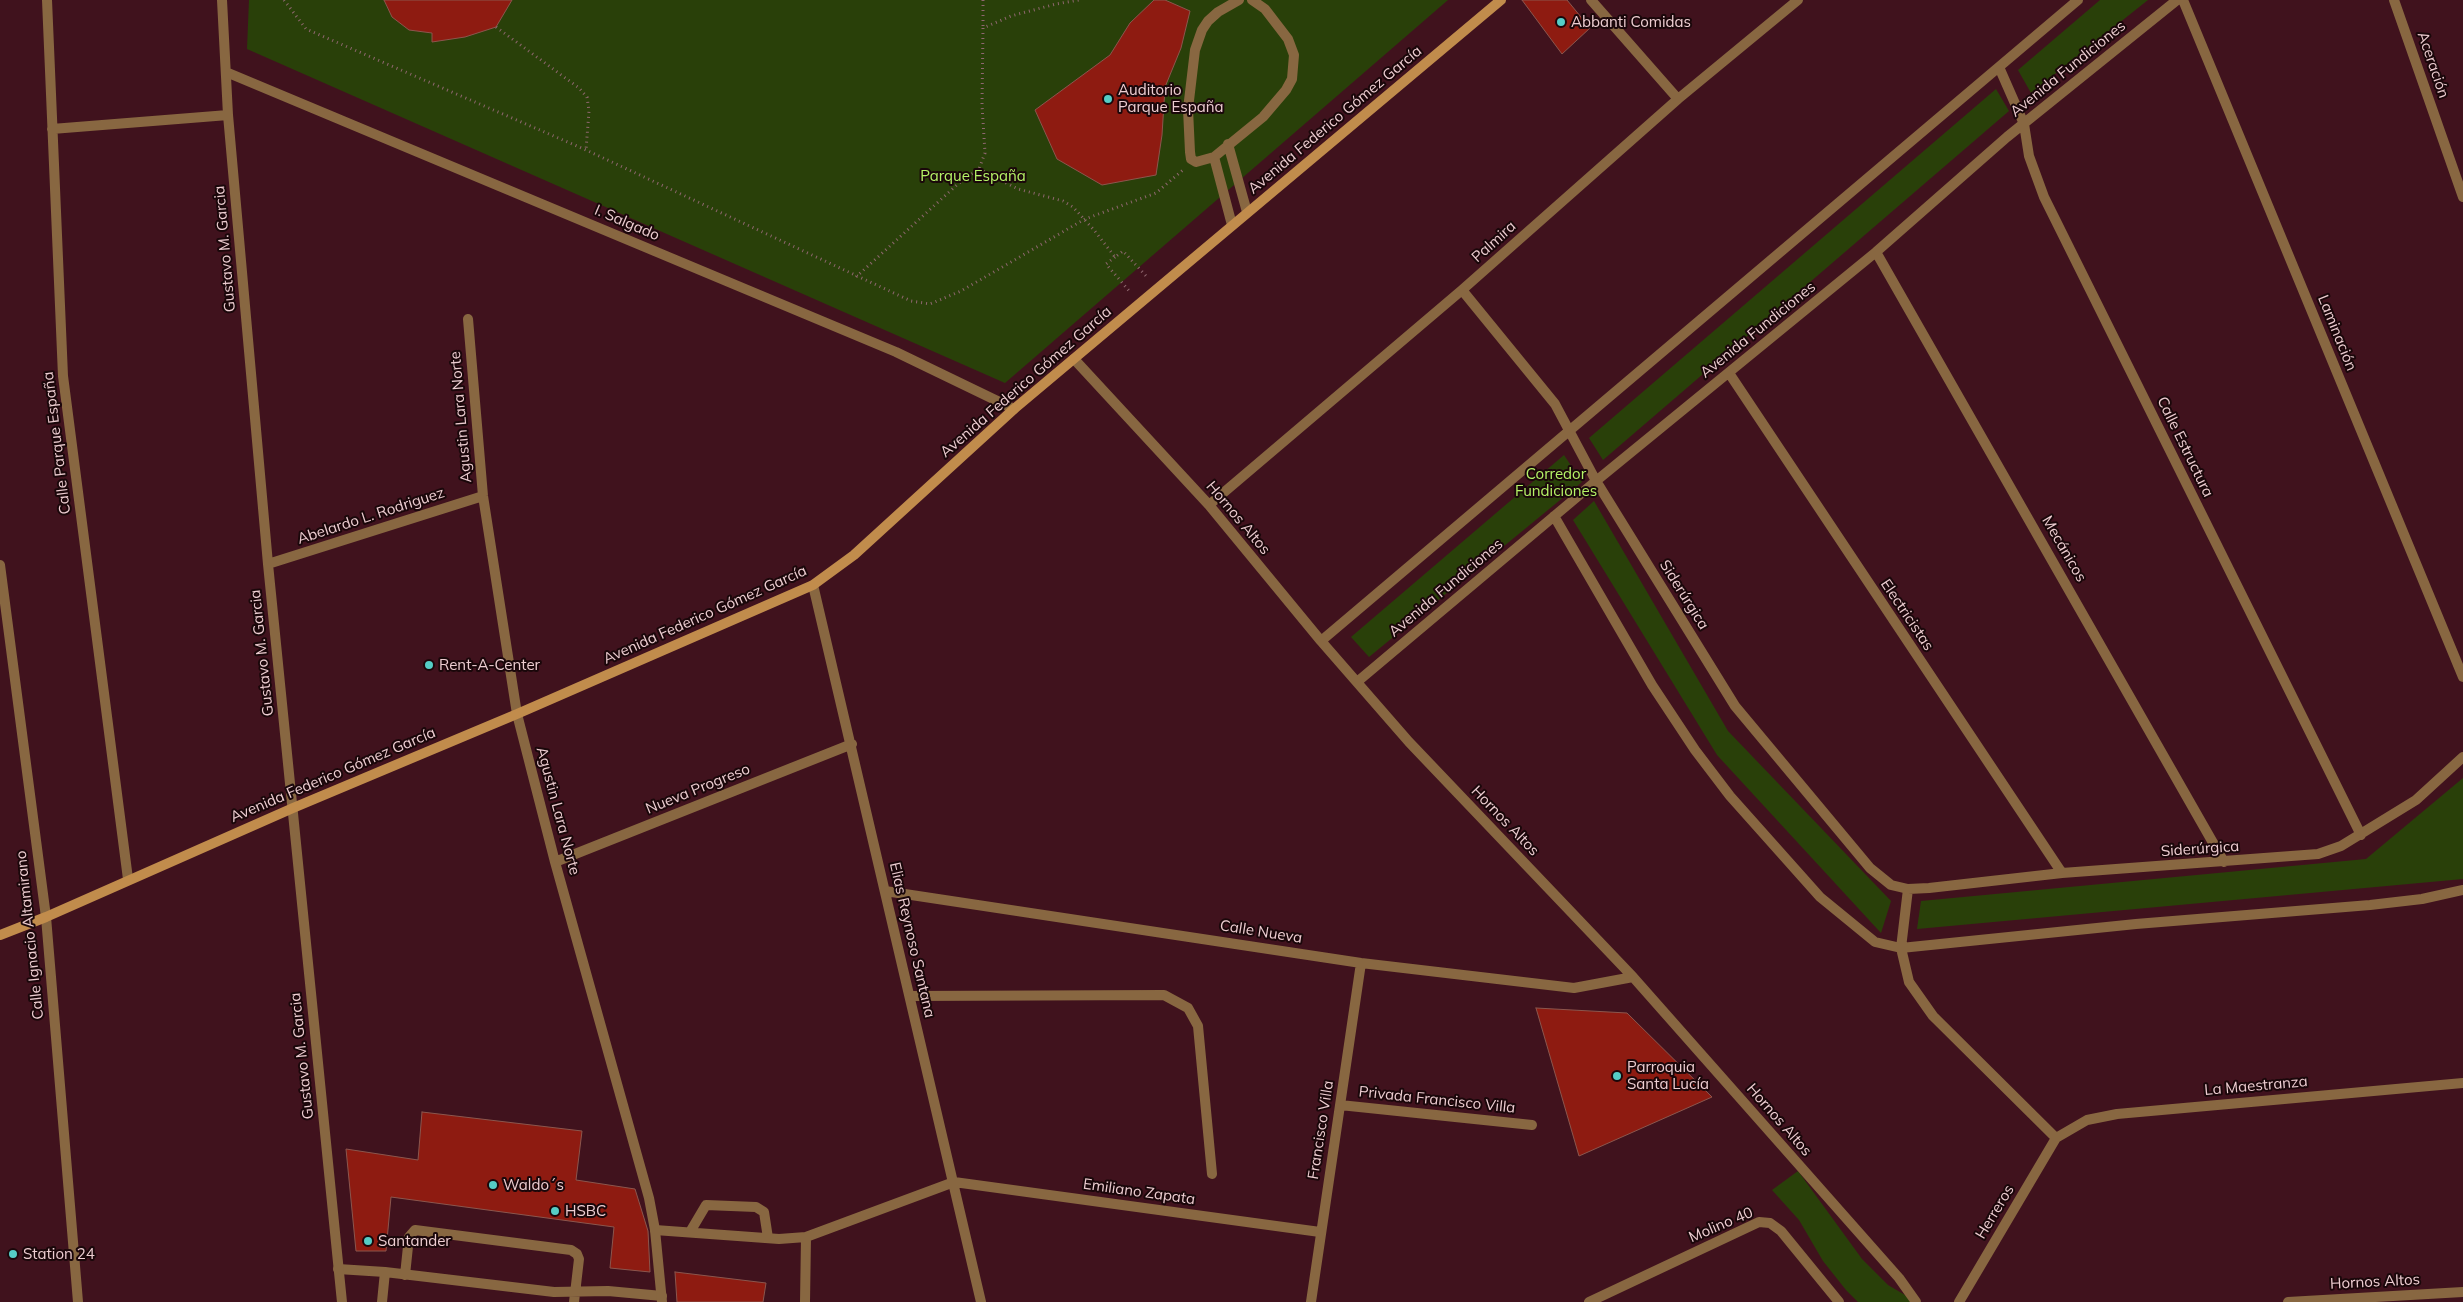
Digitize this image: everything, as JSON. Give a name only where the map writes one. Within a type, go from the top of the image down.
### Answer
[{"type":"street","name":"Calle Parque España","points":[[47,0],[59,313],[69,432],[128,879]]},
{"type":"street","name":"Gustavo M. Garcia","points":[[222,0],[228,115],[268,564],[342,1302]]},
{"type":"street","points":[[1239,0],[1218,12],[1208,21],[1202,30],[1196,50],[1188,109],[1190,152],[1193,161],[1200,162],[1214,157],[1264,117],[1286,90],[1294,68],[1294,54],[1288,39],[1271,16],[1260,4],[1252,0]]},
{"type":"street","name":"Avenida Federico Gómez García","points":[[0,935],[46,917],[128,879],[293,808],[518,714],[813,585],[854,555],[1014,409],[1501,0]]},
{"type":"street","points":[[1591,0],[1678,99]]},
{"type":"street","name":"Palmira","points":[[1209,505],[1462,290],[1678,99],[1798,0]]},
{"type":"street","points":[[1321,641],[2078,0]]},
{"type":"street","name":"Avenida Fundiciones","points":[[1357,682],[1596,481],[1876,252],[2024,124],[2177,0]]},
{"type":"street","name":"Laminación","points":[[2183,0],[2463,677]]},
{"type":"street","name":"Aceración","points":[[2394,0],[2463,197]]},
{"type":"street","name":"Calle Estructura","points":[[1999,67],[2024,124],[2029,156],[2044,197],[2361,835]]},
{"type":"street","name":"I. Salgado","points":[[226,72],[896,352],[1014,409]]},
{"type":"street","points":[[52,129],[228,115]]},
{"type":"street","points":[[1228,144],[1247,212]]},
{"type":"street","points":[[1214,157],[1232,224]]},
{"type":"street","name":"Mecánicos","points":[[1876,252],[2224,862]]},
{"type":"street","name":"Siderúrgica","points":[[1462,290],[1555,404],[1596,481],[1734,706],[1870,868],[1892,885],[1908,889],[2062,873],[2318,854],[2341,846],[2361,835],[2416,800],[2463,757]]},
{"type":"street","name":"Agustin Lara Norte","points":[[468,319],[483,496],[518,714],[555,862],[650,1198],[656,1230],[662,1299]]},
{"type":"street","name":"Hornos Altos","points":[[1074,359],[1209,505],[1321,641],[1409,742],[1633,977],[1892,1270],[1916,1302]]},
{"type":"street","name":"Electricistas","points":[[1728,373],[2062,873]]},
{"type":"street","name":"Abelardo L. Rodriguez","points":[[268,564],[483,496]]},
{"type":"street","points":[[1554,516],[1652,686],[1695,750],[1730,796],[1820,897],[1875,942],[1901,948],[2136,924],[2370,905],[2422,899],[2463,890]]},
{"type":"street","name":"Calle Ignacio Altamirano","points":[[0,565],[46,917],[78,1302]]},
{"type":"street","name":"Elias Reynoso Santana","points":[[813,585],[852,744],[981,1302]]},
{"type":"street","name":"Nueva Progreso","points":[[555,862],[852,744]]},
{"type":"street","points":[[1908,889],[1901,948],[1909,982],[1933,1016],[2056,1138]]},
{"type":"street","name":"Calle Nueva","points":[[885,891],[1361,962],[1574,988],[1633,977]]},
{"type":"street","name":"Francisco Villa","points":[[1311,1302],[1361,962]]},
{"type":"street","points":[[910,996],[1164,995],[1188,1008],[1198,1026],[1212,1174]]},
{"type":"street","name":"La Maestranza","points":[[2056,1138],[2087,1120],[2117,1114],[2463,1083]]},
{"type":"street","name":"Privada Francisco Villa","points":[[1340,1105],[1532,1125]]},
{"type":"street","name":"Herreros","points":[[1959,1302],[2056,1138]]},
{"type":"street","points":[[656,1230],[768,1238],[806,1237],[954,1182]]},
{"type":"street","name":"Emiliano Zapata","points":[[954,1182],[1320,1232]]},
{"type":"street","points":[[690,1232],[706,1205],[756,1207],[764,1212],[768,1238]]},
{"type":"street","name":"Molino 40","points":[[1589,1302],[1760,1222],[1770,1223],[1781,1231],[1839,1302]]},
{"type":"street","points":[[405,1275],[409,1237],[415,1230],[420,1230],[571,1250],[580,1259],[575,1297]]},
{"type":"street","points":[[805,1302],[806,1237]]},
{"type":"street","points":[[338,1269],[385,1272],[554,1292],[575,1297],[608,1291],[662,1299]]},
{"type":"street","points":[[382,1302],[385,1272]]},
{"type":"street","name":"Hornos Altos","points":[[2288,1302],[2463,1292]]},
{"type":"path","points":[[284,0],[306,29],[586,150],[911,302],[930,304],[961,291],[1085,218],[1156,193],[1193,161]]},
{"type":"path","points":[[856,277],[959,183],[979,168],[985,153],[982,104],[983,0]]},
{"type":"path","points":[[983,28],[1011,16],[1079,0]]},
{"type":"path","points":[[496,27],[579,88],[588,97],[589,111],[586,150]]},
{"type":"path","points":[[979,168],[1032,194],[1063,201],[1085,218],[1115,257]]},
{"type":"path","points":[[1140,303],[1106,264],[1123,251],[1157,289]]},
{"type":"green space","name":"Parque España","points":[[249,0],[1448,0],[1005,383],[247,49]]},
{"type":"green space","points":[[2100,0],[2148,0],[2031,93],[2018,70]]},
{"type":"green space","name":"Corredor Fundiciones","points":[[1996,89],[2009,111],[1603,460],[1589,438]]},
{"type":"green space","name":"Corredor Fundiciones","points":[[1564,455],[1582,482],[1369,657],[1351,637]]},
{"type":"green space","points":[[1594,501],[1728,731],[1891,901],[1881,933],[1717,755],[1573,520]]},
{"type":"green space","points":[[2463,778],[2463,879],[1917,929],[1921,901],[2366,859]]},
{"type":"green space","points":[[1798,1171],[1862,1259],[1888,1285],[1905,1295],[1912,1302],[1858,1302],[1846,1290],[1823,1261],[1799,1220],[1772,1190]]},
{"type":"building","points":[[384,0],[512,0],[496,27],[465,37],[432,42],[432,33],[409,30],[392,17]]},
{"type":"building","name":"Auditorio Parque España","points":[[1154,0],[1165,0],[1190,11],[1181,48],[1165,87],[1162,135],[1156,175],[1102,185],[1057,159],[1035,110],[1110,55],[1130,23]]},
{"type":"building","name":"Abbanti Comidas","points":[[1522,0],[1567,0],[1590,28],[1562,54]]},
{"type":"building","name":"Parroquia Santa Lucía","points":[[1536,1008],[1627,1013],[1712,1097],[1579,1156]]},
{"type":"building","points":[[422,1112],[582,1131],[576,1180],[635,1189],[648,1231],[650,1272],[610,1268],[614,1227],[391,1197],[386,1251],[356,1251],[346,1149],[418,1160]]},
{"type":"building","points":[[675,1272],[766,1283],[763,1302],[677,1302]]},
{"type":"place","name":"Abbanti Comidas","points":[[1561,22]]},
{"type":"place","name":"Auditorio Parque España","points":[[1108,99]]},
{"type":"place","name":"Rent-A-Center","points":[[429,665]]},
{"type":"place","name":"Parroquia Santa Lucía","points":[[1617,1076]]},
{"type":"place","name":"Waldo´s","points":[[493,1185]]},
{"type":"place","name":"HSBC","points":[[555,1211]]},
{"type":"place","name":"Santander","points":[[368,1241]]},
{"type":"place","name":"Station 24","points":[[13,1254]]}]
